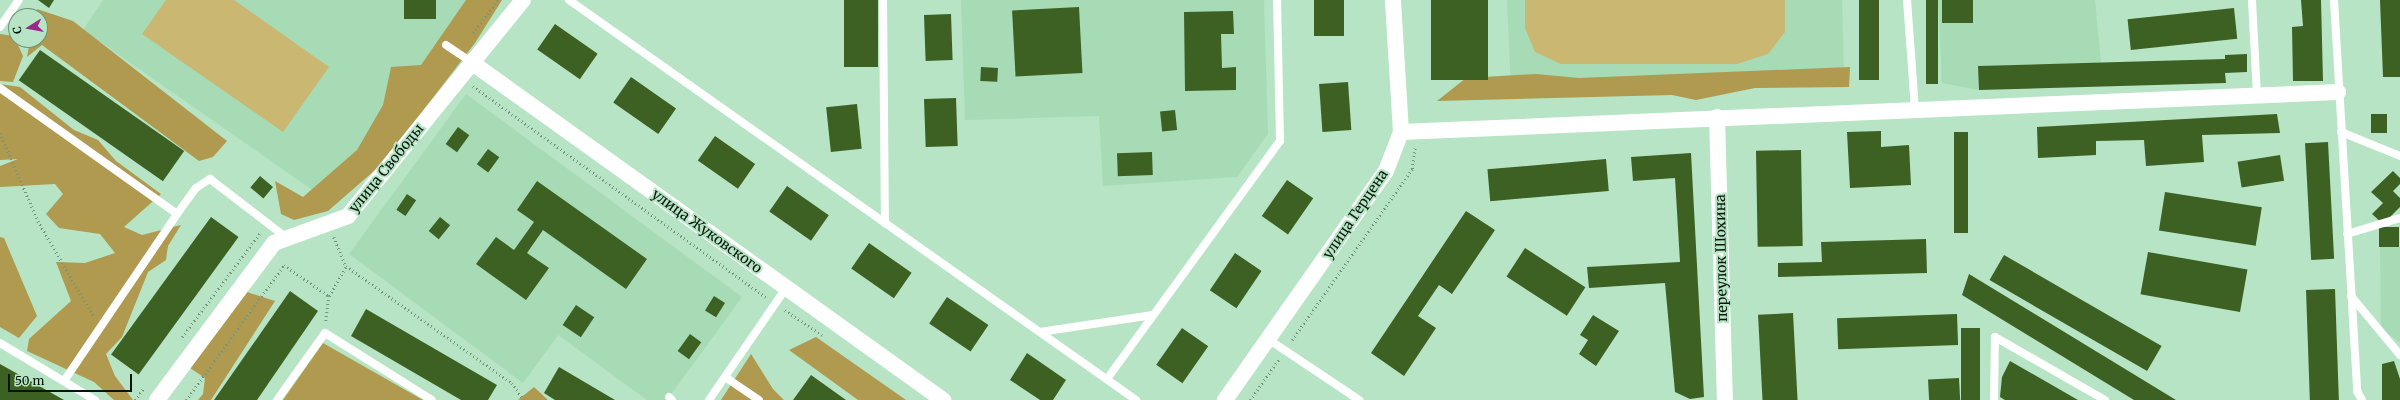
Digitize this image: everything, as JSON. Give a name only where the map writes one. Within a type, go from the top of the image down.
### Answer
[{"type":"street","name":"улица Свободы","points":[[157,400],[274,243],[348,216],[522,0]]},
{"type":"street","name":"улица Герцена","points":[[1225,400],[1386,171],[1401,132],[1393,0]]},
{"type":"street","name":"улица Жуковского","points":[[471,62],[943,400]]},
{"type":"street","points":[[1401,132],[1915,108],[2338,92]]},
{"type":"street","name":"переулок Шохина","points":[[1717,117],[1725,400]]},
{"type":"lane","points":[[0,27],[19,0]]},
{"type":"lane","points":[[569,0],[1136,400]]},
{"type":"lane","points":[[883,0],[885,223]]},
{"type":"lane","points":[[1107,379],[1280,141],[1277,0]]},
{"type":"lane","points":[[1907,0],[1915,108]]},
{"type":"lane","points":[[2252,0],[2256,95]]},
{"type":"lane","points":[[2334,0],[2338,92],[2357,391],[2362,400]]},
{"type":"lane","points":[[446,45],[471,62]]},
{"type":"lane","points":[[0,88],[177,214]]},
{"type":"lane","points":[[2341,132],[2400,156]]},
{"type":"lane","points":[[64,381],[177,214],[196,188],[210,179],[287,238]]},
{"type":"lane","points":[[2347,234],[2400,218]]},
{"type":"lane","points":[[709,400],[786,288]]},
{"type":"lane","points":[[2351,296],[2400,355]]},
{"type":"lane","points":[[1040,332],[1153,315]]},
{"type":"lane","points":[[277,400],[325,334],[432,400]]},
{"type":"lane","points":[[1994,400],[1995,337],[2105,400]]},
{"type":"lane","points":[[1268,339],[1359,400]]},
{"type":"lane","points":[[0,342],[95,400]]},
{"type":"lane","points":[[725,377],[759,400]]},
{"type":"path","points":[[460,76],[775,304],[825,338]]},
{"type":"path","points":[[0,133],[38,221],[100,328]]},
{"type":"path","points":[[329,223],[346,266],[512,383],[524,400]]},
{"type":"path","points":[[186,400],[284,265],[330,296]]},
{"type":"path","points":[[325,334],[330,296],[346,266]]},
{"type":"shaded area","points":[[103,0],[480,0],[327,200],[83,30]]},
{"type":"shaded area","points":[[166,0],[234,0],[329,67],[283,132],[142,34]]},
{"type":"shaded area","points":[[466,0],[502,0],[475,43],[382,164],[328,211],[294,220],[281,214],[275,181],[303,197],[357,150],[383,105],[391,67],[421,65]]},
{"type":"shaded area","points":[[961,0],[1264,0],[1268,134],[1237,177],[1103,186],[1099,116],[965,120]]},
{"type":"shaded area","points":[[1507,0],[1842,0],[1844,74],[1511,88]]},
{"type":"shaded area","points":[[1525,0],[1785,0],[1785,32],[1768,54],[1737,64],[1561,64],[1535,52],[1525,28]]},
{"type":"shaded area","points":[[1938,0],[2095,0],[2101,63],[1979,66],[1979,90],[1942,83]]},
{"type":"shaded area","points":[[48,13],[73,21],[227,141],[213,157],[199,161],[46,48],[48,48]]},
{"type":"shaded area","points":[[0,34],[8,35],[8,48],[19,48],[23,56],[13,82],[0,81]]},
{"type":"shaded area","points":[[29,48],[38,48],[27,57]]},
{"type":"shaded area","points":[[1850,67],[1849,87],[1755,88],[1696,100],[1672,95],[1437,101],[1466,78],[1536,74],[1579,78]]},
{"type":"shaded area","points":[[0,84],[20,87],[74,130],[98,140],[116,161],[161,194],[124,227],[142,235],[181,225],[168,246],[166,260],[148,272],[122,337],[106,354],[115,376],[133,400],[114,400],[94,382],[27,351],[29,339],[71,301],[56,262],[85,263],[115,253],[100,234],[59,228],[46,214],[63,194],[55,184],[0,187],[0,166],[18,159],[0,160]]},
{"type":"shaded area","points":[[466,94],[742,297],[667,400],[647,400],[558,335],[523,383],[349,254]]},
{"type":"shaded area","points":[[0,237],[4,238],[37,316],[19,338],[0,327]]},
{"type":"shaded area","points":[[2380,247],[2400,247],[2400,343],[2381,328]]},
{"type":"shaded area","points":[[247,292],[275,301],[211,400],[198,400],[203,394],[205,378],[190,368]]},
{"type":"shaded area","points":[[816,337],[906,400],[858,400],[789,350]]},
{"type":"shaded area","points":[[323,343],[423,400],[283,400]]},
{"type":"shaded area","points":[[751,354],[773,389],[784,400],[721,400]]},
{"type":"shaded area","points":[[534,387],[548,400],[518,400]]},
{"type":"building","points":[[38,0],[54,0],[49,8]]},
{"type":"building","points":[[404,0],[436,0],[436,19],[404,19]]},
{"type":"building","points":[[844,0],[878,0],[878,67],[844,67]]},
{"type":"building","points":[[1314,0],[1344,0],[1344,36],[1314,36]]},
{"type":"building","points":[[1431,0],[1488,0],[1488,80],[1431,80]]},
{"type":"building","points":[[1859,0],[1879,0],[1879,80],[1859,80]]},
{"type":"building","points":[[1926,0],[1938,0],[1938,84],[1926,84]]},
{"type":"building","points":[[1942,0],[1973,0],[1973,23],[1942,23]]},
{"type":"building","points":[[2301,0],[2321,0],[2323,81],[2293,81],[2292,27],[2303,26]]},
{"type":"building","points":[[2380,0],[2400,0],[2400,77],[2383,77]]},
{"type":"building","points":[[1079,7],[1082,73],[1016,76],[1012,11]]},
{"type":"building","points":[[2234,8],[2237,39],[2131,50],[2128,19]]},
{"type":"building","points":[[1233,11],[1234,34],[1221,34],[1222,68],[1236,67],[1236,90],[1185,91],[1184,12]]},
{"type":"building","points":[[951,14],[953,60],[926,61],[924,15]]},
{"type":"building","points":[[555,24],[598,54],[580,79],[537,49]]},
{"type":"building","points":[[40,50],[184,151],[163,181],[19,80]]},
{"type":"building","points":[[2247,54],[2247,72],[2225,73],[2226,83],[1979,90],[1978,66],[2225,59],[2225,55]]},
{"type":"building","points":[[981,67],[998,68],[997,82],[980,81]]},
{"type":"building","points":[[631,77],[676,109],[658,134],[613,102]]},
{"type":"building","points":[[1348,82],[1351,130],[1322,132],[1319,84]]},
{"type":"building","points":[[956,98],[958,146],[926,147],[924,99]]},
{"type":"building","points":[[857,104],[862,149],[831,152],[826,107]]},
{"type":"building","points":[[1175,110],[1177,130],[1162,131],[1160,112]]},
{"type":"building","points":[[2277,114],[2280,133],[2202,135],[2204,162],[2146,166],[2144,140],[2096,141],[2096,155],[2038,158],[2037,127]]},
{"type":"building","points":[[2371,114],[2387,114],[2387,133],[2371,133]]},
{"type":"building","points":[[458,127],[469,135],[457,152],[446,144]]},
{"type":"building","points":[[1881,131],[1881,147],[1909,145],[1911,185],[1850,188],[1847,132]]},
{"type":"building","points":[[1954,132],[1968,132],[1968,233],[1954,233]]},
{"type":"building","points":[[715,136],[755,164],[738,189],[698,161]]},
{"type":"building","points":[[2328,142],[2334,259],[2311,260],[2305,143]]},
{"type":"building","points":[[488,149],[499,157],[488,173],[477,164]]},
{"type":"building","points":[[1801,150],[1803,246],[1758,247],[1756,151]]},
{"type":"building","points":[[1152,152],[1153,175],[1118,176],[1117,153]]},
{"type":"building","points":[[1691,153],[1704,397],[1690,399],[1675,392],[1665,283],[1589,288],[1587,267],[1680,262],[1675,178],[1633,181],[1631,157]]},
{"type":"building","points":[[2280,155],[2284,181],[2242,187],[2238,162]]},
{"type":"building","points":[[1606,159],[1609,191],[1490,201],[1487,169]]},
{"type":"building","points":[[2393,171],[2400,178],[2400,184],[2393,191],[2400,198],[2400,207],[2383,224],[2372,214],[2383,203],[2371,192]]},
{"type":"building","points":[[260,176],[273,187],[263,198],[250,187]]},
{"type":"building","points":[[1287,180],[1313,198],[1288,234],[1262,216]]},
{"type":"building","points":[[537,181],[647,259],[626,289],[543,230],[527,253],[549,268],[526,300],[476,264],[496,237],[514,250],[534,222],[517,210]]},
{"type":"building","points":[[787,186],[829,215],[811,241],[769,211]]},
{"type":"building","points":[[2165,192],[2262,207],[2256,246],[2159,231]]},
{"type":"building","points":[[407,194],[416,200],[405,216],[396,210]]},
{"type":"building","points":[[1466,211],[1495,230],[1452,294],[1439,285],[1418,316],[1436,328],[1404,376],[1371,353]]},
{"type":"building","points":[[211,217],[239,237],[139,375],[111,355]]},
{"type":"building","points":[[440,217],[450,225],[439,239],[429,231]]},
{"type":"building","points":[[2379,227],[2399,227],[2399,247],[2379,247]]},
{"type":"building","points":[[1926,239],[1927,273],[1778,277],[1778,263],[1822,262],[1821,242]]},
{"type":"building","points":[[869,243],[912,273],[894,298],[851,268]]},
{"type":"building","points":[[1525,248],[1585,287],[1567,316],[1506,277]]},
{"type":"building","points":[[2148,252],[2247,270],[2240,312],[2141,294]]},
{"type":"building","points":[[1235,253],[1262,271],[1236,308],[1210,290]]},
{"type":"building","points":[[2004,255],[2162,346],[2147,371],[1990,280]]},
{"type":"building","points":[[1969,274],[2176,400],[2134,400],[1962,295]]},
{"type":"building","points":[[2335,289],[2339,400],[2310,400],[2306,290]]},
{"type":"building","points":[[290,291],[318,311],[257,400],[214,400]]},
{"type":"building","points":[[714,296],[725,303],[716,317],[705,310]]},
{"type":"building","points":[[947,297],[988,325],[971,351],[929,324]]},
{"type":"building","points":[[576,305],[594,317],[581,337],[563,325]]},
{"type":"building","points":[[366,309],[497,385],[488,400],[461,400],[351,336]]},
{"type":"building","points":[[1793,313],[1798,400],[1763,400],[1758,315]]},
{"type":"building","points":[[1957,314],[1958,345],[1838,349],[1837,318]]},
{"type":"building","points":[[1593,315],[1619,331],[1596,366],[1579,354],[1588,340],[1580,335]]},
{"type":"building","points":[[1182,328],[1208,346],[1182,383],[1156,365]]},
{"type":"building","points":[[1961,328],[1980,328],[1980,400],[1961,400]]},
{"type":"building","points":[[690,334],[701,342],[689,359],[678,351]]},
{"type":"building","points":[[1027,353],[1066,380],[1053,400],[1040,400],[1010,380]]},
{"type":"building","points":[[2010,361],[2078,400],[2005,400],[2000,397],[2002,377]]},
{"type":"building","points":[[2394,361],[2400,379],[2400,400],[2382,400],[2382,364]]},
{"type":"building","points":[[0,364],[64,400],[0,400]]},
{"type":"building","points":[[559,367],[615,400],[555,400],[544,393]]},
{"type":"building","points":[[811,375],[846,400],[793,400]]},
{"type":"building","points":[[1959,378],[1960,400],[1929,400],[1928,380]]}]
